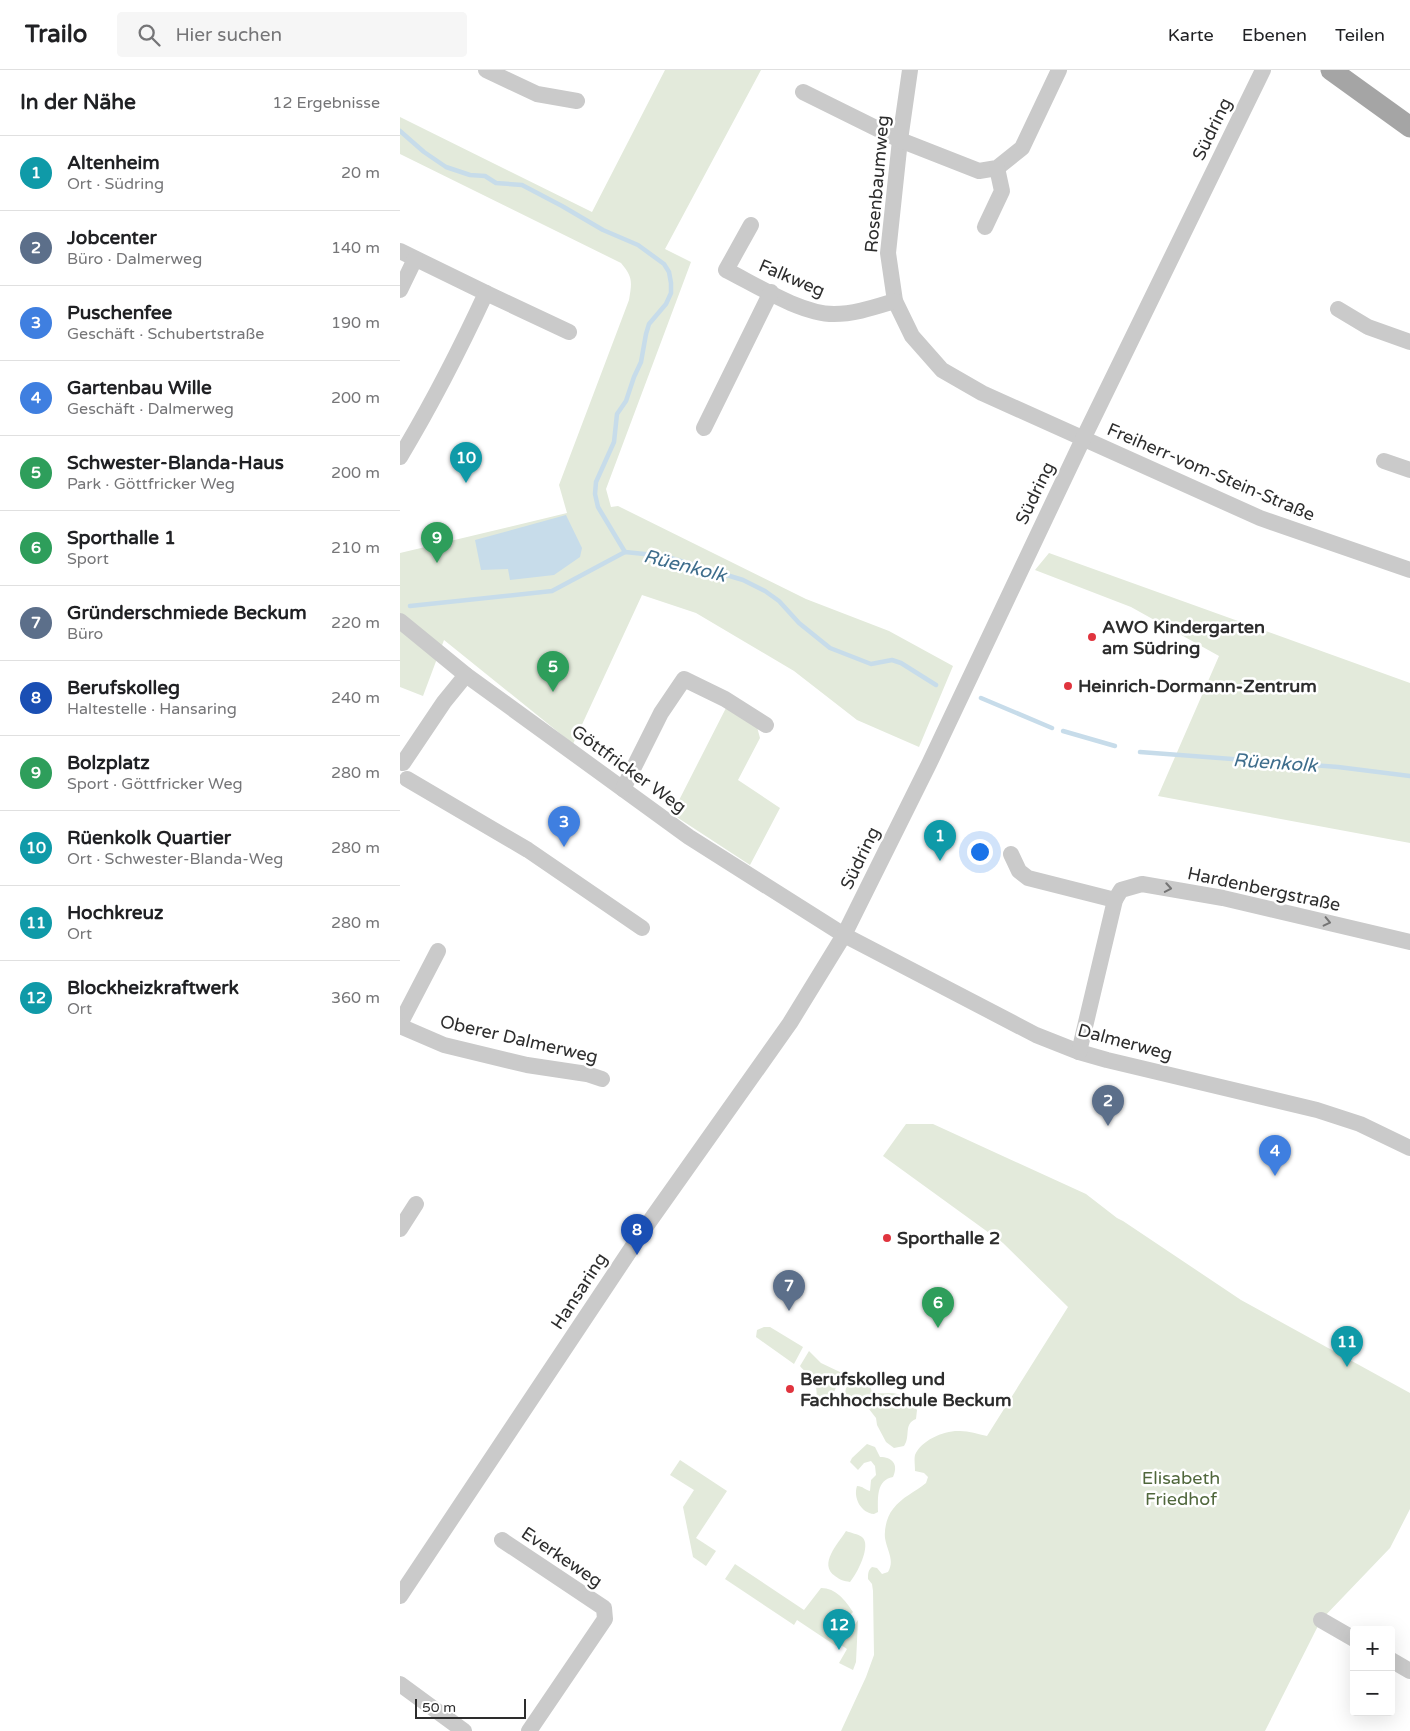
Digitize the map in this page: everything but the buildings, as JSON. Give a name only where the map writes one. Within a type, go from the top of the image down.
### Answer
[{"type":"main road","points":[[1331,70],[1410,127]]},
{"type":"street","points":[[486,70],[537,94],[577,101]]},
{"type":"street","name":"Rosenbaumweg","points":[[910,70],[900,140],[888,253],[895,301],[912,336],[942,370],[982,393],[1083,439]]},
{"type":"street","points":[[803,92],[900,140],[978,170],[997,168],[1022,148],[1059,70]]},
{"type":"street","name":"Südring","points":[[844,935],[925,772],[1083,439],[1263,70]]},
{"type":"street","points":[[985,228],[1002,191],[997,168]]},
{"type":"street","name":"Falkweg","points":[[751,224],[726,270],[800,307],[832,314],[862,311],[895,301]]},
{"type":"street","points":[[400,251],[486,294],[569,332]]},
{"type":"street","points":[[400,290],[415,259]]},
{"type":"street","points":[[704,428],[771,292]]},
{"type":"street","points":[[400,457],[404,440],[432,402],[486,294]]},
{"type":"street","points":[[1338,309],[1368,326],[1410,342]]},
{"type":"street","name":"Freiherr-vom-Stein-Straße","points":[[1083,439],[1260,518],[1410,570]]},
{"type":"street","points":[[1384,461],[1410,470]]},
{"type":"street","name":"Göttfricker Weg","points":[[400,621],[466,675],[689,837],[844,935]]},
{"type":"street","points":[[466,675],[444,702],[403,772],[528,850],[642,928]]},
{"type":"street","points":[[623,789],[661,713],[684,678],[725,698],[766,725]]},
{"type":"street","name":"Hardenbergstraße","points":[[1011,854],[1019,871],[1028,878],[1118,895],[1142,884],[1223,898],[1410,942]]},
{"type":"street","points":[[1079,1052],[1118,895]]},
{"type":"street","name":"Dalmerweg","points":[[844,935],[1036,1035],[1079,1052],[1116,1063],[1317,1110],[1360,1124],[1410,1148]]},
{"type":"street","name":"Hansaring","points":[[400,1596],[646,1225],[790,1022],[844,935]]},
{"type":"street","name":"Oberer Dalmerweg","points":[[438,951],[400,1025],[444,1045],[527,1065],[587,1074],[602,1079]]},
{"type":"street","points":[[400,1229],[416,1204]]},
{"type":"street","name":"Everkeweg","points":[[502,1540],[604,1608],[605,1619],[529,1731]]},
{"type":"street","points":[[1321,1620],[1350,1637]]},
{"type":"street","points":[[1395,1662],[1410,1671]]},
{"type":"street","points":[[400,1684],[464,1731]]},
{"type":"green space","points":[[665,70],[761,70],[665,249],[691,262],[606,489],[611,507],[618,506],[806,599],[889,631],[953,666],[919,747],[857,720],[794,671],[696,613],[642,595],[573,744],[444,640],[423,696],[400,687],[400,553],[567,513],[559,485],[629,300],[631,284],[630,276],[621,263],[400,154],[400,117],[592,212]]},
{"type":"green space","points":[[1049,553],[1410,683],[1410,843],[1158,796],[1219,656],[1131,607],[1035,570]]},
{"type":"green space","points":[[727,706],[757,727],[760,738],[738,780],[780,808],[750,865],[672,814]]},
{"type":"green space","name":"Elisabeth Friedhof","points":[[906,1124],[933,1124],[1086,1194],[1117,1218],[1241,1300],[1410,1393],[1410,1509],[1390,1548],[1321,1620],[1265,1731],[841,1731],[874,1655],[873,1591],[872,1584],[868,1579],[869,1571],[872,1567],[877,1568],[882,1574],[888,1572],[891,1559],[885,1534],[889,1515],[900,1501],[926,1483],[928,1477],[924,1473],[915,1471],[915,1455],[922,1445],[934,1437],[947,1432],[963,1431],[987,1436],[1068,1307],[1003,1243],[883,1156]]},
{"type":"green space","points":[[770,1327],[803,1347],[794,1364],[756,1337],[757,1330]]},
{"type":"green space","points":[[809,1351],[821,1363],[842,1373],[830,1403],[820,1404],[814,1381],[800,1366]]},
{"type":"green space","points":[[862,1379],[868,1380],[872,1392],[894,1393],[902,1396],[909,1400],[917,1410],[916,1419],[908,1427],[904,1446],[894,1448],[886,1442],[877,1425],[876,1418],[869,1409],[864,1406],[847,1404],[844,1399],[846,1388],[853,1382]]},
{"type":"green space","points":[[867,1444],[875,1447],[880,1457],[888,1458],[895,1465],[893,1477],[883,1482],[879,1490],[878,1512],[874,1514],[862,1508],[857,1500],[856,1491],[857,1486],[870,1491],[871,1480],[876,1475],[875,1466],[871,1461],[864,1463],[858,1470],[850,1462]]},
{"type":"green space","points":[[680,1460],[727,1491],[696,1538],[716,1551],[706,1566],[693,1557],[683,1507],[694,1490],[670,1475]]},
{"type":"green space","points":[[846,1531],[862,1537],[865,1541],[860,1566],[850,1582],[835,1576],[828,1566],[831,1554]]},
{"type":"green space","points":[[735,1564],[804,1610],[821,1588],[836,1592],[853,1612],[845,1620],[838,1615],[834,1622],[849,1633],[858,1620],[856,1662],[853,1670],[839,1663],[847,1649],[838,1643],[836,1646],[797,1620],[794,1625],[725,1579]]},
{"type":"water","points":[[566,515],[582,548],[580,557],[554,575],[510,580],[508,569],[481,570],[475,540]]},
{"type":"waterway","points":[[400,131],[424,152],[446,167],[470,175],[485,176],[496,183],[522,185],[603,230],[638,245],[664,264],[669,272],[671,293],[666,304],[649,324],[641,362],[626,401],[617,414],[614,442],[596,482],[595,494],[598,507],[625,552]]},
{"type":"waterway","name":"Rüenkolk","points":[[410,606],[552,591],[625,552],[664,556],[743,580],[765,591],[779,601],[799,623],[830,648],[871,664],[892,660],[901,663],[936,685]]},
{"type":"waterway","name":"Rüenkolk","points":[[981,698],[1052,728]]},
{"type":"waterway","name":"Rüenkolk","points":[[1063,731],[1115,746]]},
{"type":"waterway","name":"Rüenkolk","points":[[1140,752],[1338,767],[1410,776]]},
{"type":"place","name":"Rüenkolk Quartier","points":[[466,483]]},
{"type":"place","name":"Bolzplatz","points":[[437,563]]},
{"type":"place","name":"AWO Kindergarten am Südring","points":[[1092,637]]},
{"type":"place","name":"Heinrich-Dormann-Zentrum","points":[[1068,686]]},
{"type":"place","name":"Schwester-Blanda-Haus","points":[[553,692]]},
{"type":"place","name":"Puschenfee","points":[[564,847]]},
{"type":"place","name":"Altenheim","points":[[940,861]]},
{"type":"place","name":"Jobcenter","points":[[1108,1126]]},
{"type":"place","name":"Gartenbau Wille","points":[[1275,1176]]},
{"type":"place","name":"Sporthalle 2","points":[[887,1238]]},
{"type":"place","name":"Berufskolleg","points":[[637,1255]]},
{"type":"place","name":"Gründerschmiede Beckum","points":[[789,1311]]},
{"type":"place","name":"Sporthalle 1","points":[[938,1328]]},
{"type":"place","name":"Hochkreuz","points":[[1347,1367]]},
{"type":"place","name":"Berufskolleg und Fachhochschule Beckum","points":[[790,1389]]},
{"type":"place","name":"Blockheizkraftwerk","points":[[839,1650]]}]
